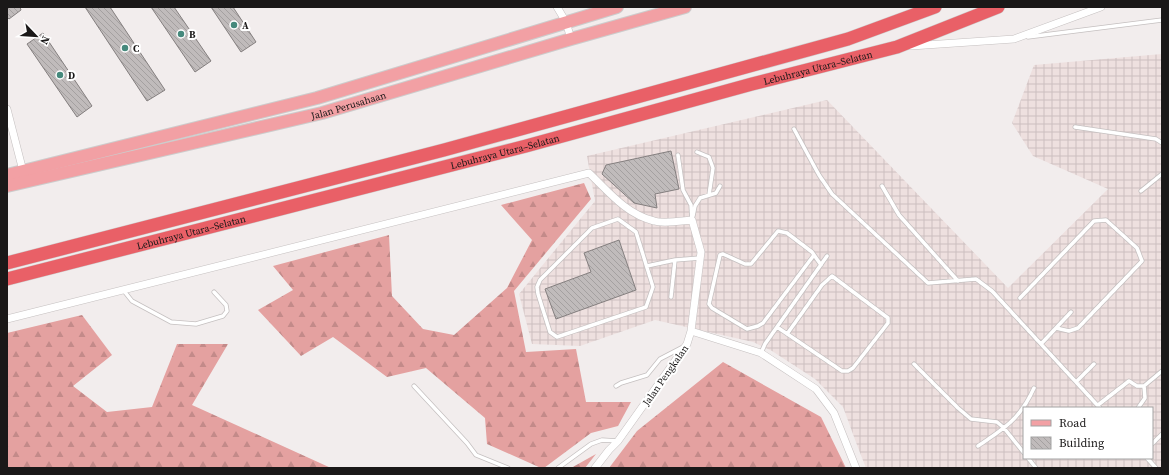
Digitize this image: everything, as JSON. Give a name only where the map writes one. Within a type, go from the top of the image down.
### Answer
[{"type":"highway","name":"Lebuhraya Utara–Selatan","points":[[7,263],[497,136],[848,39],[935,7]]},
{"type":"highway","name":"Lebuhraya Utara–Selatan","points":[[7,279],[526,146],[752,84],[898,47],[998,7]]},
{"type":"main road","name":"Jalan Perusahaan","points":[[7,174],[317,98],[617,7]]},
{"type":"main road","name":"Jalan Perusahaan","points":[[7,186],[322,113],[450,74],[685,7]]},
{"type":"street","points":[[557,7],[566,22],[571,39]]},
{"type":"street","points":[[898,47],[1014,39],[1101,7]]},
{"type":"street","points":[[7,109],[23,171]]},
{"type":"street","points":[[7,319],[124,291],[589,173],[615,200],[636,215],[655,222],[692,220]]},
{"type":"street","name":"Jalan Pengkalan","points":[[595,468],[608,450],[618,442],[687,344],[691,332],[701,252],[692,220]]},
{"type":"street","points":[[691,332],[761,353],[816,389],[834,413],[856,468]]},
{"type":"lane","points":[[1014,39],[1162,20]]},
{"type":"lane","points":[[1075,127],[1156,140],[1162,143]]},
{"type":"lane","points":[[794,129],[819,175],[832,194],[928,283],[976,278],[992,291],[1099,407],[1129,381],[1137,386],[1144,386],[1162,371]]},
{"type":"lane","points":[[697,152],[709,157],[713,168],[709,195]]},
{"type":"lane","points":[[678,155],[683,190],[691,205],[692,220]]},
{"type":"lane","points":[[1141,191],[1162,174]]},
{"type":"lane","points":[[692,220],[695,206],[700,198],[716,193],[720,186]]},
{"type":"lane","points":[[882,186],[899,215],[958,281]]},
{"type":"lane","points":[[618,220],[636,232],[647,266],[653,287],[646,307],[557,337],[550,332],[537,287],[540,280],[592,228],[618,220]]},
{"type":"lane","points":[[1020,298],[1094,222],[1106,220],[1137,248],[1142,261],[1078,328],[1069,331],[1056,328]]},
{"type":"lane","points":[[814,255],[763,323],[758,326],[747,329],[712,308],[709,304],[720,255],[723,254],[745,264],[750,264],[778,231],[787,233],[814,255],[821,265]]},
{"type":"lane","points":[[761,353],[765,344],[827,256]]},
{"type":"lane","points":[[647,266],[676,260],[700,258]]},
{"type":"lane","points":[[671,297],[676,260]]},
{"type":"lane","points":[[777,327],[787,334],[842,371],[848,371],[853,368],[888,323],[888,318],[832,276],[822,285],[787,334]]},
{"type":"lane","points":[[124,291],[132,302],[172,322],[196,324],[223,316],[226,311],[226,305],[214,292]]},
{"type":"lane","points":[[1041,344],[1071,312]]},
{"type":"lane","points":[[616,386],[647,375],[660,359],[687,344]]},
{"type":"lane","points":[[914,364],[971,419],[997,422],[1004,428],[1023,452]]},
{"type":"lane","points":[[1076,382],[1094,364]]},
{"type":"lane","points":[[414,386],[467,443],[476,455],[508,468]]},
{"type":"lane","points":[[1139,407],[1145,398],[1144,386]]},
{"type":"lane","points":[[1023,407],[1034,388]]},
{"type":"lane","points":[[978,446],[1004,428],[1023,407]]},
{"type":"lane","points":[[1153,443],[1162,434]]},
{"type":"lane","points":[[558,468],[591,444],[602,440],[618,442]]},
{"type":"lane","points":[[1029,459],[1036,468]]},
{"type":"lane","points":[[1147,459],[1156,468]]},
{"type":"shaded area","points":[[1162,54],[1162,468],[866,468],[843,407],[815,379],[772,351],[753,342],[655,320],[580,346],[532,344],[519,294],[595,201],[587,156],[827,100],[1008,288],[1108,189],[1033,156],[1012,123],[1034,65]]},
{"type":"green space","points":[[584,183],[591,199],[514,291],[526,352],[576,349],[586,402],[631,402],[618,426],[591,433],[544,468],[487,444],[485,418],[426,368],[387,377],[333,337],[301,356],[258,310],[293,290],[273,266],[389,235],[392,296],[423,329],[454,335],[507,288],[532,240],[501,205]]},
{"type":"green space","points":[[82,315],[112,355],[73,386],[107,412],[152,407],[177,344],[228,344],[192,405],[331,468],[7,468],[7,333]]},
{"type":"green space","points":[[723,362],[821,417],[846,468],[609,468],[637,431]]},
{"type":"green space","points":[[596,454],[585,468],[571,468]]},
{"type":"building","points":[[7,7],[20,7],[21,10],[9,19],[7,17]]},
{"type":"building","name":"C","points":[[85,7],[110,7],[165,90],[147,101]]},
{"type":"building","name":"B","points":[[151,7],[174,7],[211,61],[195,72]]},
{"type":"building","name":"A","points":[[211,7],[233,7],[256,42],[241,52]]},
{"type":"building","name":"D","points":[[43,33],[92,106],[77,117],[27,44]]},
{"type":"building","points":[[671,151],[679,189],[655,194],[657,208],[634,203],[602,174],[606,165]]},
{"type":"building","points":[[619,240],[636,290],[556,319],[545,289],[591,272],[584,253]]},
{"type":"place","name":"A","points":[[234,25]]},
{"type":"place","name":"B","points":[[181,34]]},
{"type":"place","name":"C","points":[[125,48]]},
{"type":"place","name":"D","points":[[60,75]]}]
